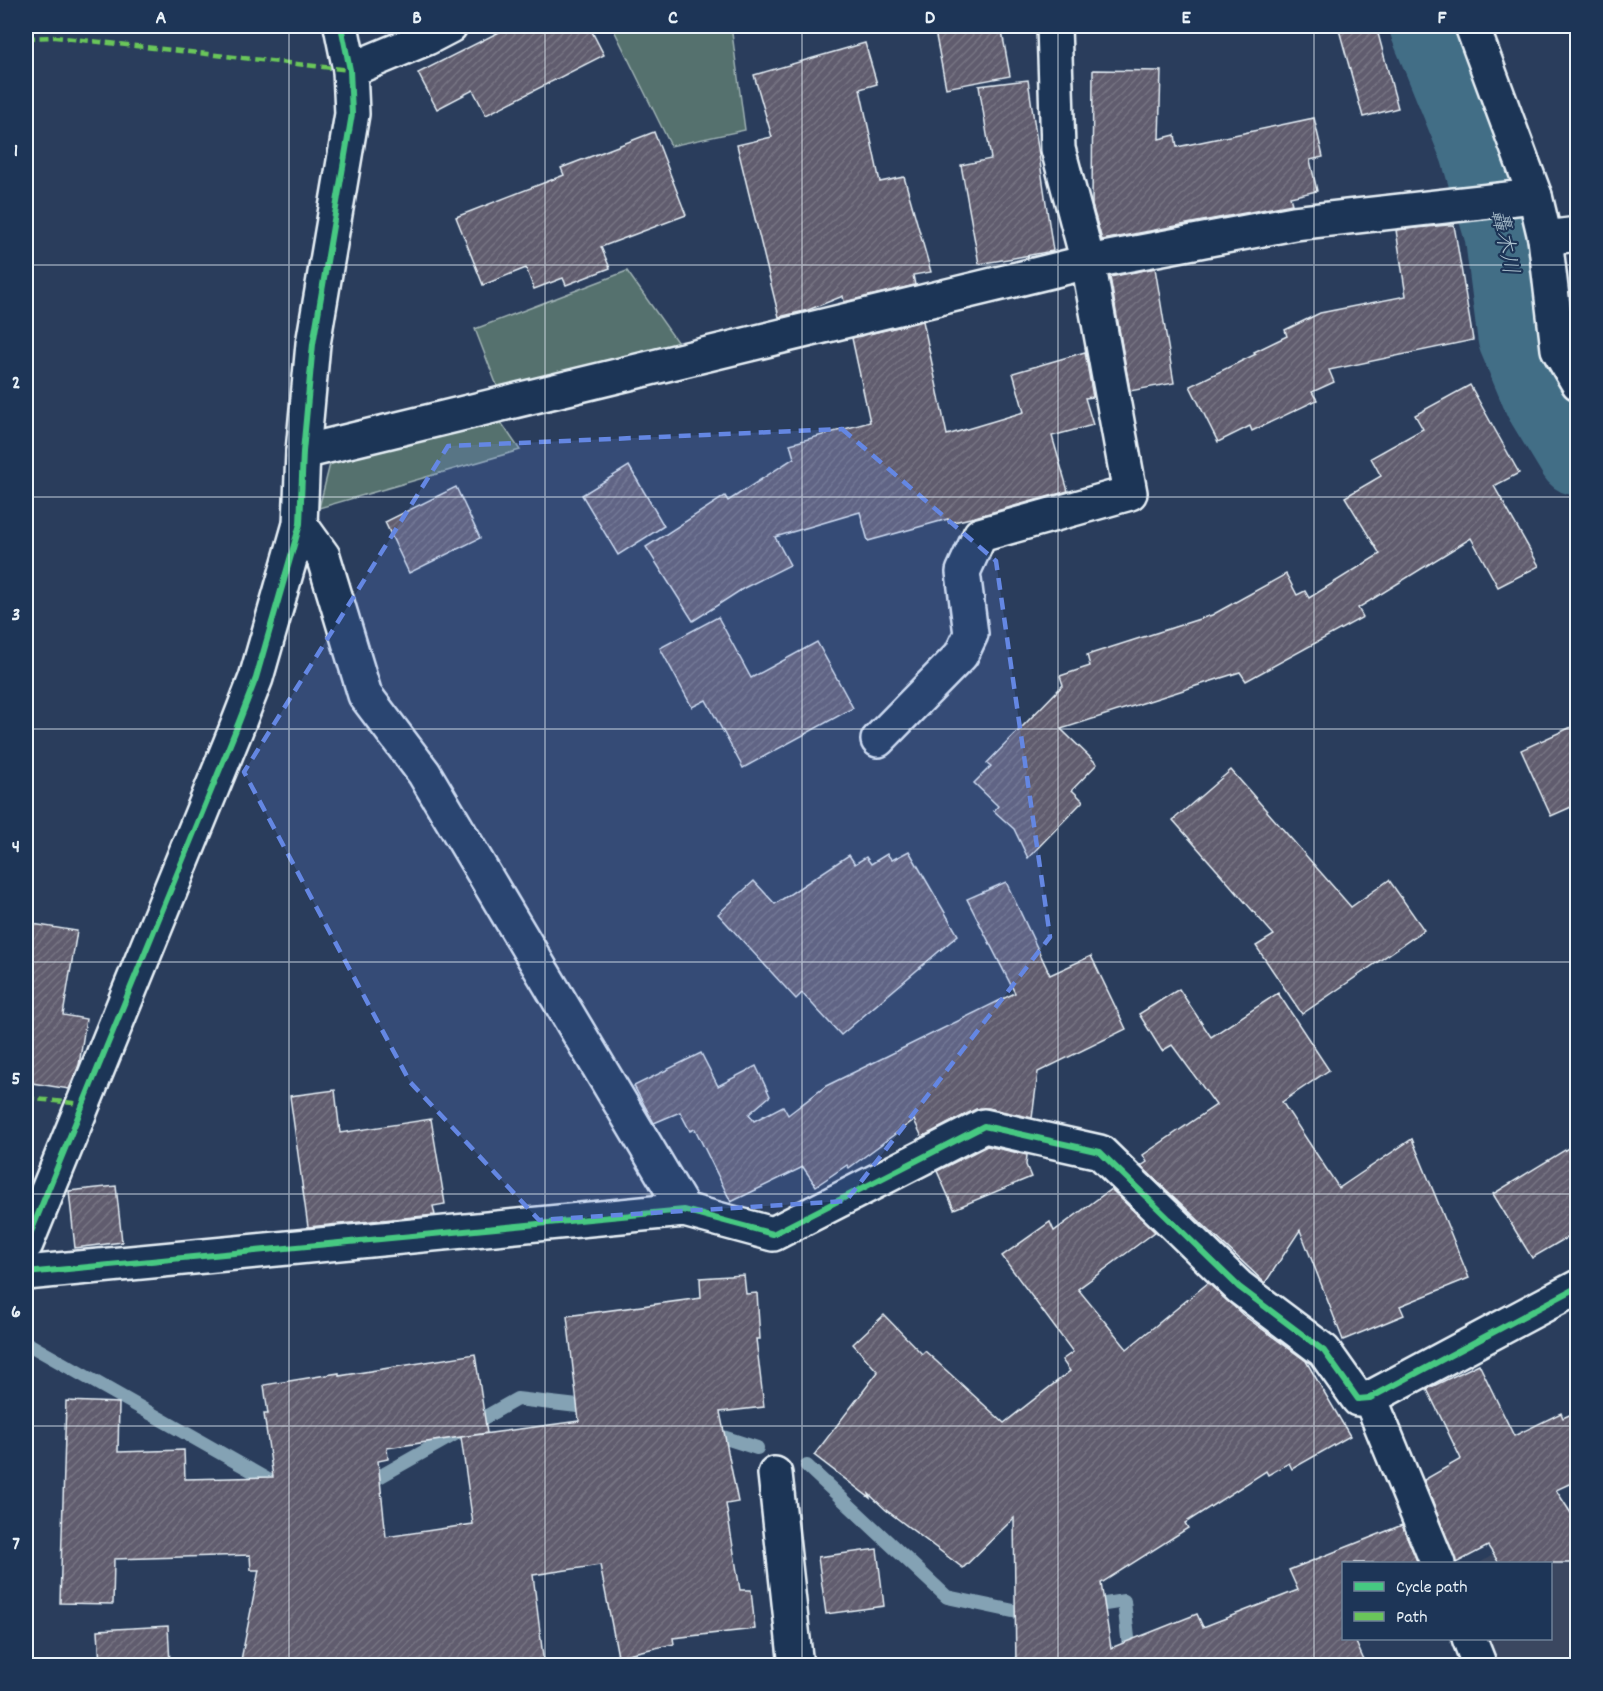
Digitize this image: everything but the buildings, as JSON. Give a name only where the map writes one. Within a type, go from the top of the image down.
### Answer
[{"type":"street","points":[[26,1244],[247,699],[300,524],[303,452],[313,344],[352,114],[350,70],[341,26]]},
{"type":"street","points":[[350,70],[450,26]]},
{"type":"street","points":[[878,740],[961,655],[971,634],[963,572],[980,535],[1130,492],[1088,262],[1058,149],[1054,26]]},
{"type":"street","points":[[1472,26],[1535,196],[1545,238],[1558,349],[1578,383]]},
{"type":"street","points":[[303,452],[1088,262],[1294,223],[1462,202],[1535,196]]},
{"type":"street","points":[[1545,238],[1578,234]]},
{"type":"street","points":[[300,524],[323,556],[365,695],[424,773],[684,1210]]},
{"type":"street","points":[[26,1273],[684,1210],[773,1234],[984,1126],[1100,1152],[1239,1287],[1324,1352],[1358,1399],[1370,1398],[1578,1287]]},
{"type":"street","points":[[1370,1398],[1438,1562]]},
{"type":"street","points":[[775,1474],[796,1665]]},
{"type":"street","points":[[1470,1640],[1480,1665]]},
{"type":"highlighted area","points":[[842,429],[996,561],[1050,937],[846,1201],[539,1220],[410,1082],[244,772],[448,446]]},
{"type":"shaded area","points":[[1577,1503],[1577,1665],[1491,1665],[1479,1640],[1552,1640],[1552,1562],[1481,1562]]},
{"type":"green space","points":[[612,26],[731,26],[745,130],[671,146]]},
{"type":"green space","points":[[627,271],[680,346],[499,391],[475,329]]},
{"type":"green space","points":[[498,418],[520,450],[319,508],[331,460]]},
{"type":"waterway","name":"轟木川","points":[[1430,26],[1480,149],[1505,234],[1518,337],[1544,399],[1578,455]]},
{"type":"waterway","points":[[30,1345],[277,1485]]},
{"type":"waterway","points":[[365,1485],[517,1399],[595,1408]]},
{"type":"waterway","points":[[707,1432],[757,1448]]},
{"type":"waterway","points":[[807,1466],[947,1597],[1032,1615]]},
{"type":"waterway","points":[[1086,1607],[1124,1601],[1131,1666]]},
{"type":"marked path","points":[[26,38],[55,37],[350,70]]},
{"type":"marked path","points":[[26,1098],[83,1104]]},
{"type":"cycle path","points":[[26,1244],[256,678],[300,524],[303,452],[313,344],[352,114],[350,70],[341,26]]},
{"type":"cycle path","points":[[26,1273],[684,1210],[773,1234],[984,1126],[1100,1152],[1239,1287],[1324,1351],[1358,1399],[1370,1398],[1578,1287]]}]
